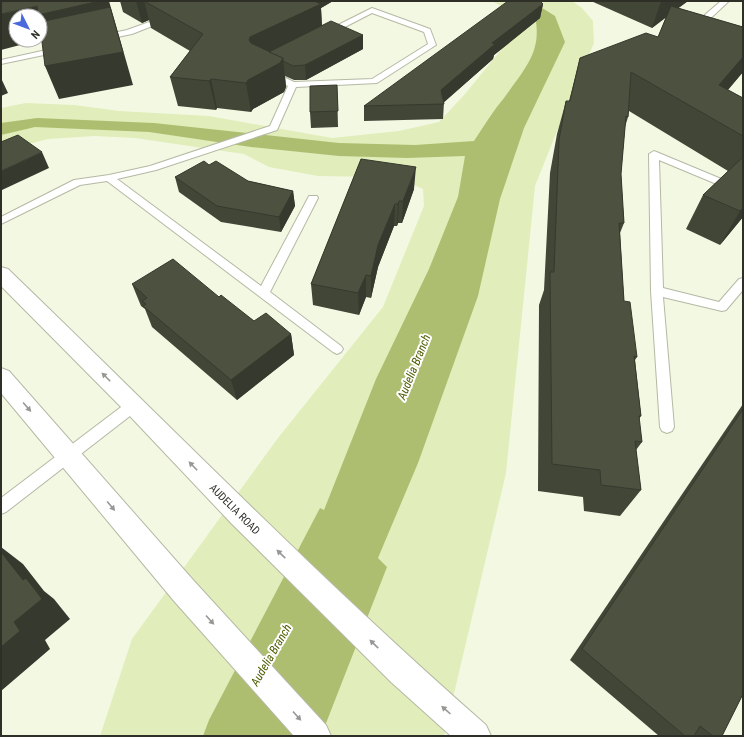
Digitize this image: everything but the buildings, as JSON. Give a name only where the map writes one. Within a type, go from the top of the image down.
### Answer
[{"type":"main road","name":"AUDELIA ROAD","points":[[1,274],[134,405],[240,514],[402,671],[475,736]]},
{"type":"main road","points":[[1,377],[184,591],[315,736]]},
{"type":"lane","points":[[698,35],[690,32],[725,1]]},
{"type":"lane","points":[[372,10],[427,31],[432,45],[374,81],[293,85],[259,68],[372,10]]},
{"type":"lane","points":[[92,41],[129,32],[173,17]]},
{"type":"lane","points":[[1,62],[69,46]]},
{"type":"lane","points":[[1,221],[78,182],[109,178],[153,168],[274,128],[293,85]]},
{"type":"lane","points":[[667,427],[657,291],[654,154],[743,192]]},
{"type":"lane","points":[[109,178],[336,349]]},
{"type":"lane","points":[[264,294],[313,198]]},
{"type":"lane","points":[[657,291],[722,307],[743,282]]},
{"type":"lane","points":[[1,507],[134,405]]},
{"type":"shaded area","points":[[492,1],[572,1],[582,8],[593,21],[594,43],[535,186],[506,473],[444,736],[100,736],[132,639],[278,438],[383,307],[424,206],[423,189],[405,181],[379,177],[318,176],[269,167],[244,154],[135,138],[94,136],[48,139],[1,151],[1,108],[26,103],[74,105],[119,111],[209,116],[332,138],[399,131],[439,122],[465,94],[501,50],[511,21],[501,6]]},
{"type":"water","name":"Audelia Branch","points":[[531,1],[555,16],[565,42],[524,128],[500,199],[478,296],[418,463],[378,558],[387,567],[321,736],[203,736],[209,720],[320,508],[324,510],[376,379],[429,269],[458,197],[465,156],[407,158],[339,156],[251,147],[149,132],[35,127],[1,135],[1,123],[37,118],[154,123],[339,143],[415,145],[474,141],[492,113],[528,64],[533,53],[537,30]]}]
